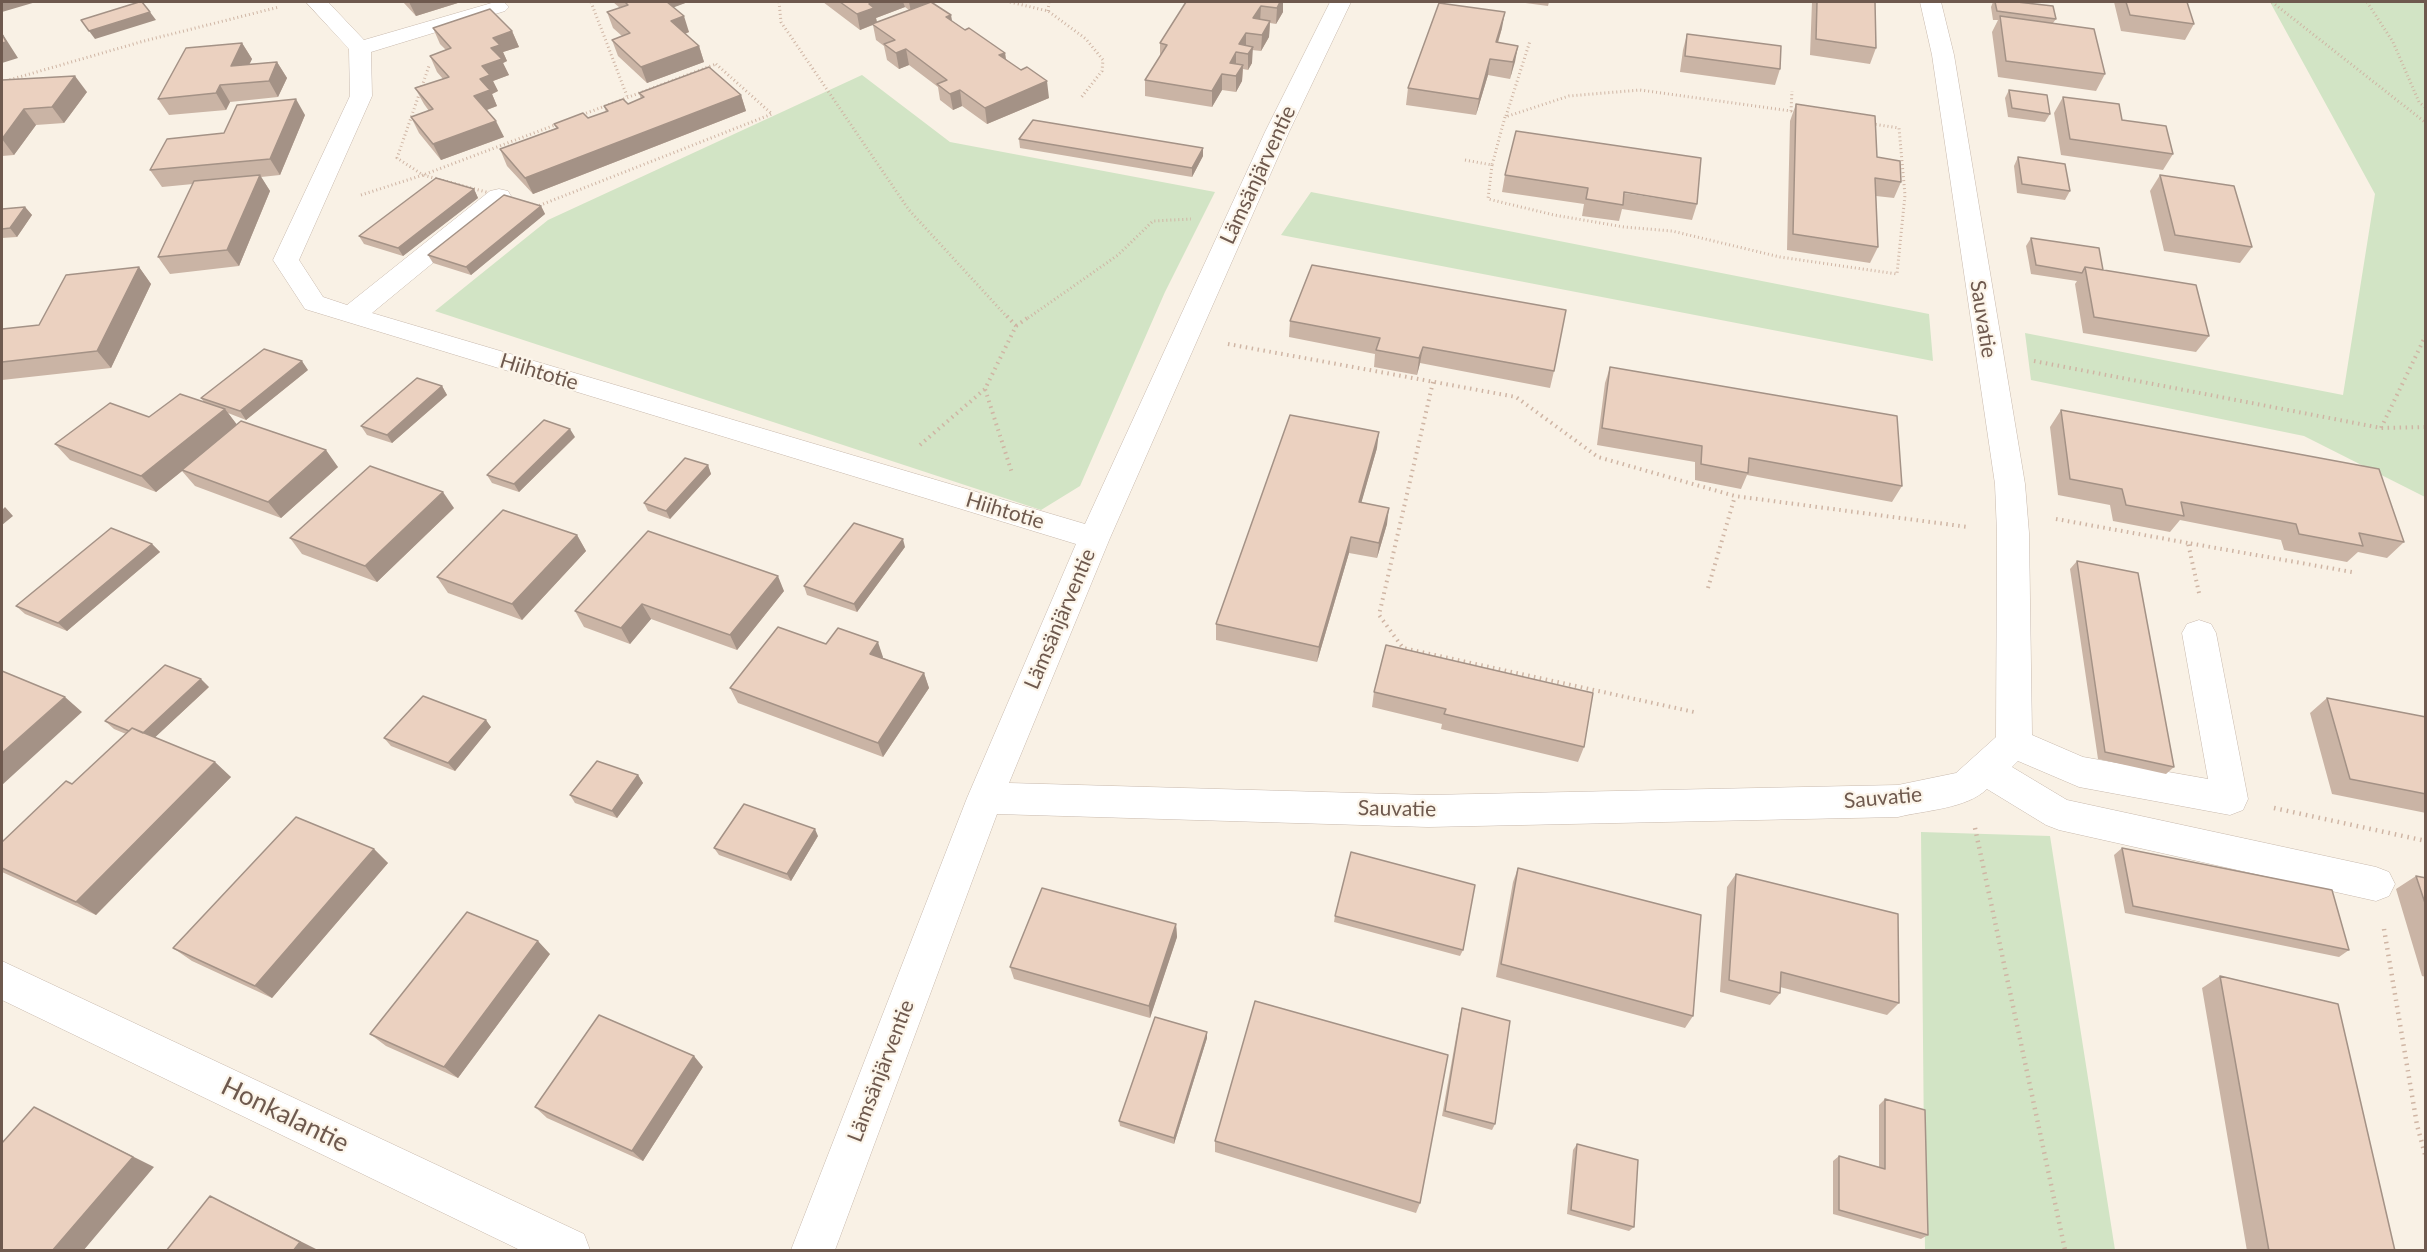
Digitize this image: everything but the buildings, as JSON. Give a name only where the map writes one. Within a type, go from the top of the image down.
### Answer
[{"type":"street","points":[[317,2],[360,48],[498,7]]},
{"type":"street","name":"Lämsänjärventie","points":[[813,1251],[986,798],[1094,538],[1239,216],[1341,2]]},
{"type":"street","name":"Sauvatie","points":[[986,798],[1428,810],[1898,801],[1975,778],[2014,743],[2010,484],[1943,55],[1931,2]]},
{"type":"street","name":"Hiihtotie","points":[[360,48],[362,96],[286,260],[314,303],[1094,538]]},
{"type":"street","points":[[351,316],[499,196]]},
{"type":"street","points":[[2014,743],[2079,772],[2230,799],[2199,633]]},
{"type":"street","points":[[1975,778],[2059,814],[2376,884]]},
{"type":"street","name":"Honkalantie","points":[[2,980],[568,1251]]},
{"type":"path","points":[[591,2],[627,96]]},
{"type":"path","points":[[779,2],[781,22],[909,210],[1016,326]]},
{"type":"path","points":[[1010,2],[1048,11],[1086,39],[1103,60],[1102,71],[1080,99]]},
{"type":"path","points":[[1048,2],[1048,11]]},
{"type":"path","points":[[2272,2],[2426,123]]},
{"type":"path","points":[[2367,2],[2393,42],[2419,102],[2426,108]]},
{"type":"path","points":[[2,82],[144,40],[280,7]]},
{"type":"path","points":[[307,213],[423,175],[716,64],[772,114],[538,207],[423,175],[397,158],[435,51],[429,27]]},
{"type":"path","points":[[1530,41],[1492,165],[1488,199],[1554,215],[1612,225],[1672,231],[1780,257],[1897,274],[1905,195],[1899,128],[1867,123]]},
{"type":"path","points":[[1505,117],[1569,96],[1640,90],[1802,113]]},
{"type":"path","points":[[1791,111],[1792,91]]},
{"type":"path","points":[[1465,160],[1492,165]]},
{"type":"path","points":[[885,475],[985,389],[1016,326],[1118,255],[1153,221],[1239,216]]},
{"type":"path","points":[[1186,335],[1292,357],[1516,397],[1598,457],[1735,496],[2012,522],[2188,543],[2352,572]]},
{"type":"path","points":[[2381,428],[2426,335]]},
{"type":"path","points":[[1988,352],[2381,428],[2426,427]]},
{"type":"path","points":[[1433,382],[1379,615],[1404,648],[1694,712]]},
{"type":"path","points":[[985,389],[1027,518]]},
{"type":"path","points":[[1708,588],[1735,496]]},
{"type":"path","points":[[2188,543],[2199,588],[2199,633]]},
{"type":"path","points":[[1975,778],[2065,1251]]},
{"type":"path","points":[[2230,799],[2426,841]]},
{"type":"path","points":[[2376,884],[2417,1125],[2426,1158]]},
{"type":"green space","points":[[2270,2],[2425,2],[2425,497],[2304,436],[2031,380],[2025,333],[2343,395],[2375,194]]},
{"type":"green space","points":[[862,75],[950,142],[1215,192],[1165,292],[1080,486],[1041,510],[435,311],[548,220]]},
{"type":"green space","points":[[1311,192],[1929,314],[1933,361],[1281,235]]},
{"type":"green space","points":[[1921,832],[2050,836],[2115,1250],[1925,1250]]}]
